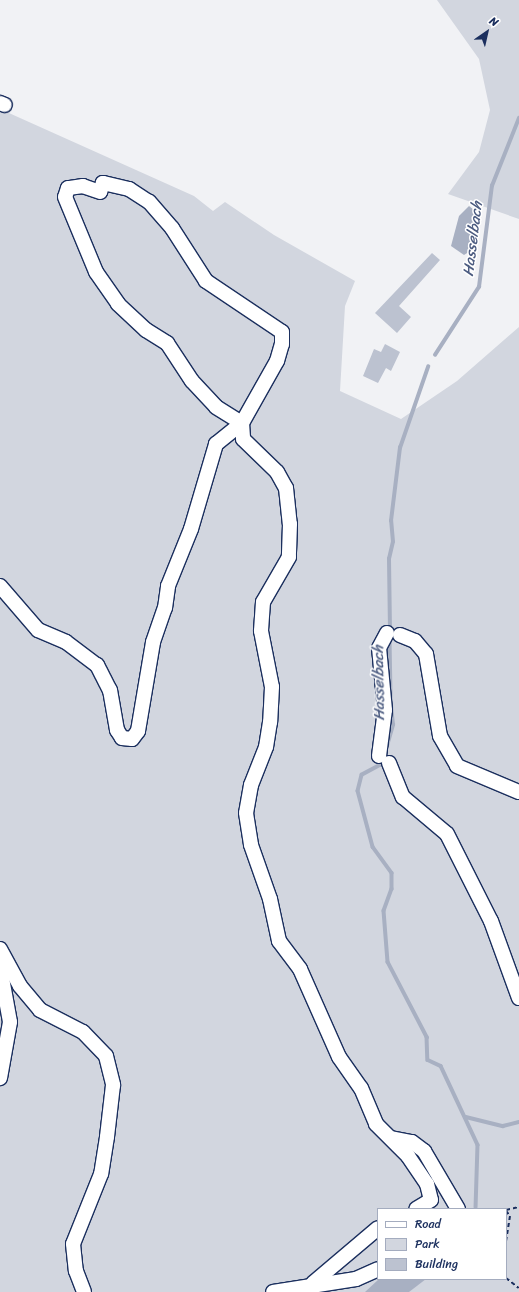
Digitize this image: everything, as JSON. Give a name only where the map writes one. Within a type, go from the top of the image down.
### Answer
[{"type":"lane","points":[[0,586],[38,630],[66,642],[97,665],[110,690],[116,730],[122,738],[132,739],[138,731],[153,642],[165,608],[168,586],[191,529],[216,444],[242,424],[277,361],[282,332],[206,281],[172,228],[149,202],[129,189],[103,183],[100,192],[83,186],[68,188],[66,197],[96,272],[118,304],[146,330],[167,343],[192,381],[216,407],[242,424]]},
{"type":"lane","points":[[242,424],[243,439],[277,472],[286,488],[290,524],[289,557],[263,602],[262,631],[272,687],[270,722],[266,747],[251,785],[246,814],[251,845],[270,899],[279,941],[300,969],[339,1058],[361,1088],[376,1124],[391,1138],[412,1162],[429,1191],[429,1203],[418,1208]]},
{"type":"lane","points":[[519,792],[457,766],[440,736],[426,654],[415,642],[393,634],[379,648],[385,710],[384,760],[403,797],[447,834],[493,927],[519,998]]},
{"type":"lane","points":[[0,949],[20,986],[40,1010],[83,1032],[106,1056],[108,1063],[113,1085],[101,1174],[73,1244],[76,1271],[84,1292]]},
{"type":"lane","points":[[0,967],[10,1022],[0,1078]]},
{"type":"lane","points":[[391,1138],[412,1142],[424,1151],[457,1208]]},
{"type":"lane","points":[[309,1285],[328,1274],[377,1229]]},
{"type":"lane","points":[[273,1292],[309,1285],[356,1279],[377,1269]]},
{"type":"path","points":[[507,1210],[519,1207]]},
{"type":"path","points":[[507,1212],[510,1216],[507,1235]]},
{"type":"path","points":[[507,1279],[519,1288]]},
{"type":"green space","points":[[437,0],[519,0],[519,219],[448,194],[479,152],[490,110],[479,59]]},
{"type":"green space","points":[[0,109],[194,196],[213,211],[225,202],[274,235],[355,281],[345,306],[340,391],[401,419],[457,381],[519,327],[519,1292],[0,1292]]},
{"type":"water","points":[[469,206],[479,214],[475,248],[464,255],[451,246],[459,216]]},
{"type":"water","points":[[378,1280],[425,1280],[409,1292],[365,1292]]},
{"type":"building","points":[[432,253],[440,260],[399,306],[411,317],[397,333],[375,313]]},
{"type":"building","points":[[385,344],[400,352],[391,371],[386,368],[378,383],[363,376],[374,349],[381,352]]},
{"type":"waterway","name":"Hasselbach","points":[[435,355],[479,287],[492,186],[519,118]]},
{"type":"waterway","name":"Hasselbach","points":[[390,631],[389,559],[393,542],[391,521],[400,448],[428,367]]},
{"type":"waterway","name":"Hasselbach","points":[[390,639],[391,699]]},
{"type":"waterway","name":"Hasselbach","points":[[387,746],[393,725],[391,707]]},
{"type":"waterway","name":"Hasselbach","points":[[383,760],[381,765],[362,775],[358,791],[373,847],[392,873],[392,889],[384,911],[388,962],[427,1037],[428,1060],[441,1066],[478,1145],[476,1207]]},
{"type":"waterway","name":"Hasselbach","points":[[466,1117],[503,1126],[519,1122]]}]
